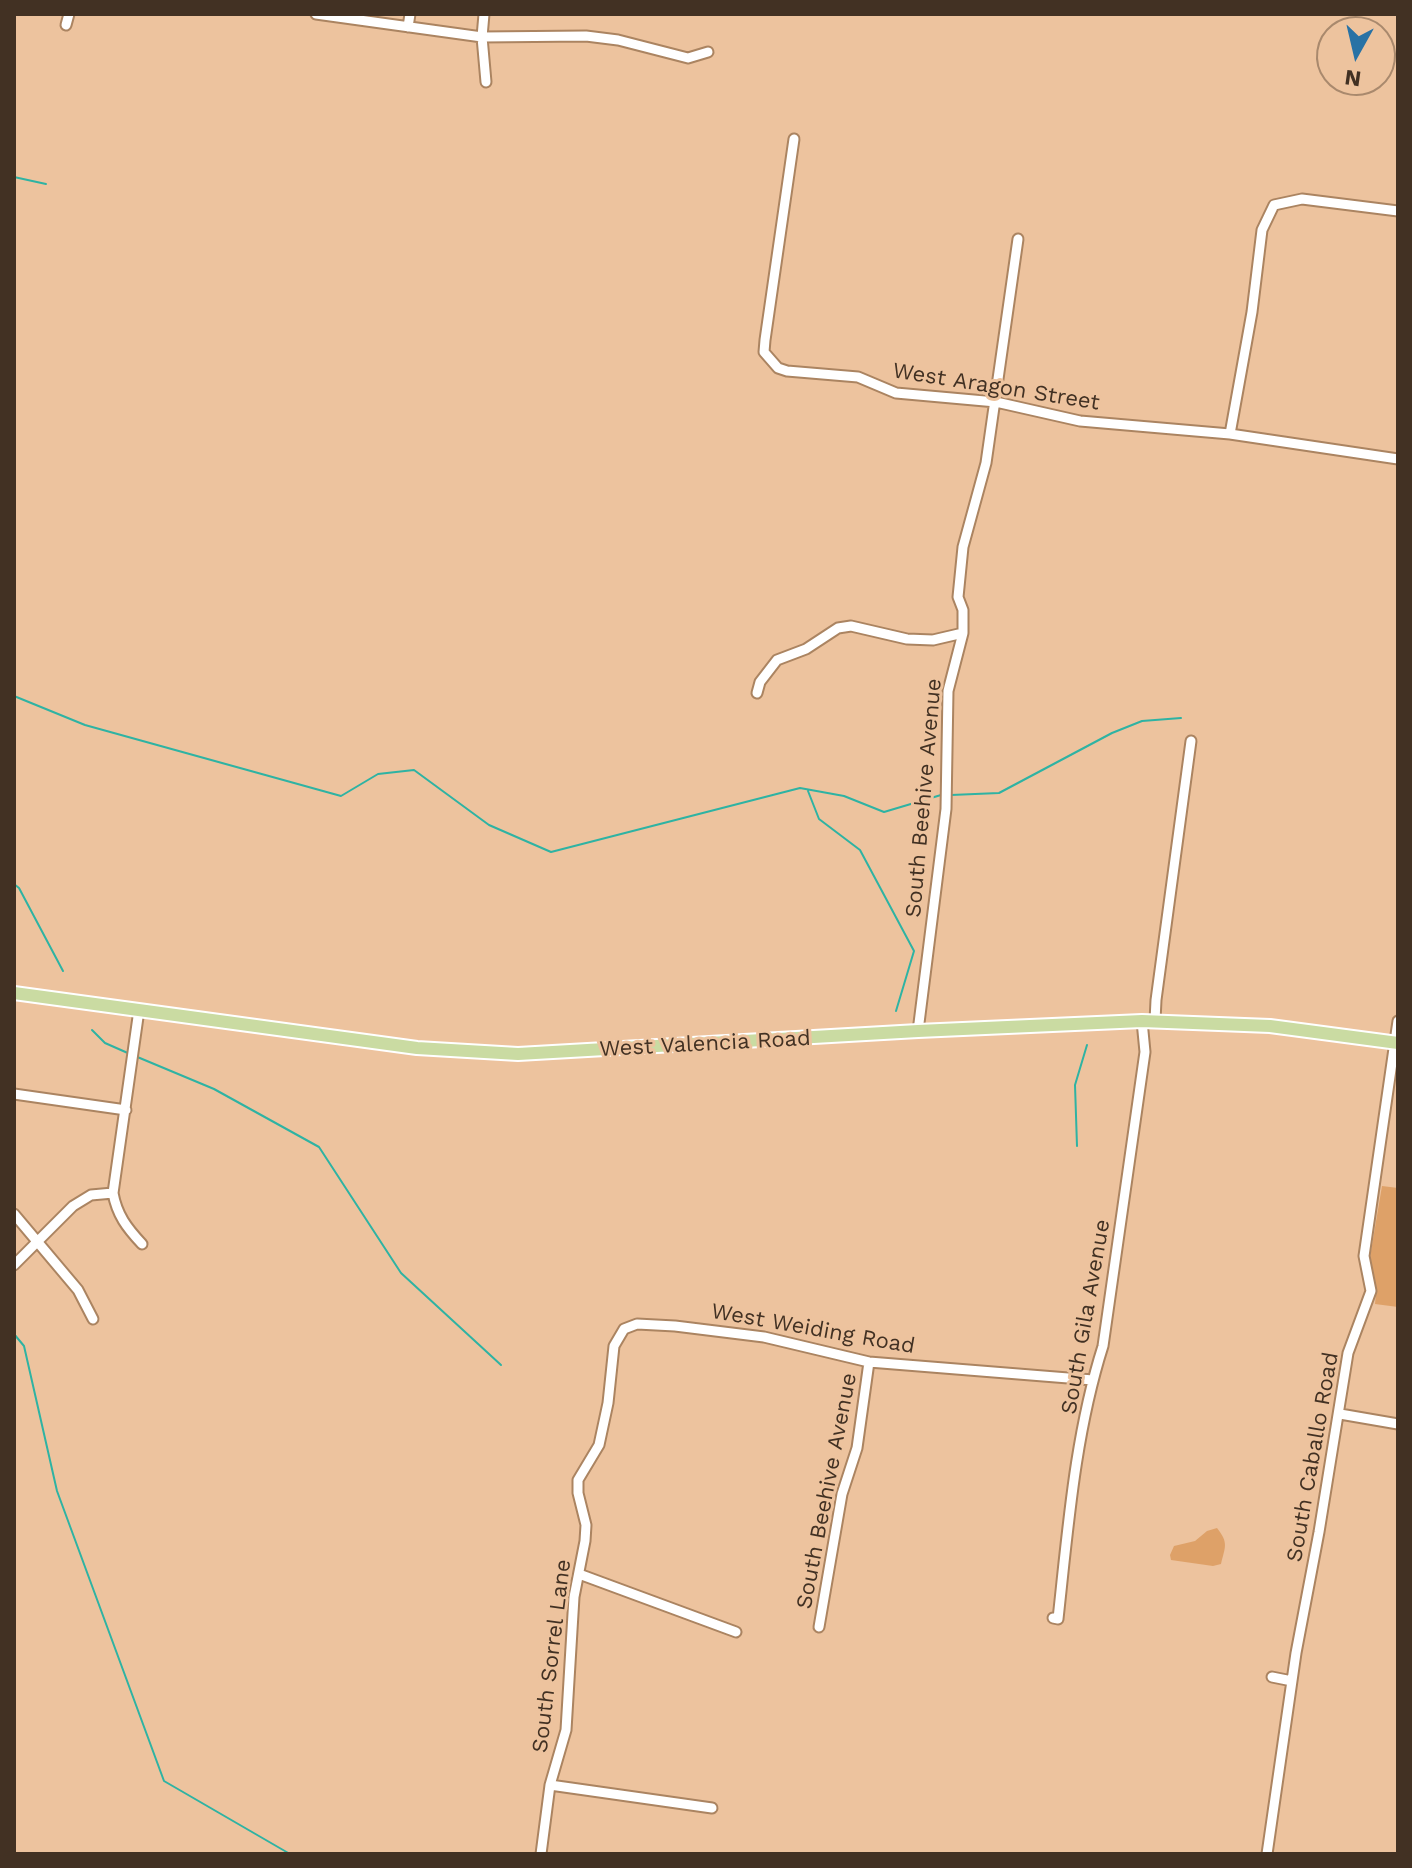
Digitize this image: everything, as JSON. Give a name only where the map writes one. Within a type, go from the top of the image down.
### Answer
[{"type":"main road","name":"West Valencia Road","points":[[14,993],[439,1051],[518,1054],[1149,1021],[1294,1028],[1397,1043]]},
{"type":"street","points":[[66,25],[69,14]]},
{"type":"street","points":[[316,14],[482,37],[586,36],[618,40],[688,58],[708,52]]},
{"type":"street","points":[[408,27],[410,14]]},
{"type":"street","points":[[484,14],[482,37],[486,82]]},
{"type":"street","name":"West Aragon Street","points":[[794,139],[765,340],[764,352],[770,362],[787,371],[858,377],[896,393],[996,402],[1080,421],[1230,434],[1398,459]]},
{"type":"street","points":[[1230,434],[1246,353],[1262,230],[1274,205],[1302,199],[1398,211]]},
{"type":"street","name":"South Beehive Avenue","points":[[918,1031],[946,809],[948,691],[963,633],[963,610],[958,597],[963,547],[986,463],[1018,239]]},
{"type":"street","points":[[757,693],[760,682],[777,660],[806,649],[838,628],[851,626],[907,639],[933,640],[963,633]]},
{"type":"street","name":"South Gila Avenue","points":[[1056,1618],[1070,1509],[1093,1380],[1103,1346],[1149,1021],[1156,1000],[1191,741]]},
{"type":"street","points":[[139,1010],[113,1193],[115,1208],[122,1222],[142,1244]]},
{"type":"street","name":"South Caballo Road","points":[[1267,1854],[1292,1681],[1348,1353],[1371,1291],[1364,1256],[1398,1021]]},
{"type":"street","points":[[14,1094],[126,1110]]},
{"type":"street","points":[[14,1265],[73,1206],[91,1195],[113,1193]]},
{"type":"street","points":[[14,1214],[78,1290],[93,1319]]},
{"type":"street","name":"West Weiding Road","points":[[624,1329],[637,1324],[651,1324],[753,1335],[869,1362],[1093,1380]]},
{"type":"street","name":"South Sorrel Lane","points":[[541,1854],[550,1785],[566,1730],[574,1597],[586,1525],[578,1480],[581,1470],[599,1445],[608,1403],[614,1346],[624,1329]]},
{"type":"street","name":"South Beehive Avenue","points":[[819,1627],[842,1494],[857,1448],[869,1362]]},
{"type":"street","points":[[1340,1414],[1398,1424]]},
{"type":"street","points":[[579,1574],[736,1632]]},
{"type":"street","points":[[1272,1677],[1292,1681]]},
{"type":"street","points":[[550,1785],[712,1808]]},
{"type":"shaded area","points":[[1382,1186],[1398,1188],[1398,1307],[1375,1304],[1370,1257]]},
{"type":"shaded area","points":[[1217,1528],[1225,1542],[1221,1564],[1213,1566],[1171,1560],[1174,1546],[1195,1541],[1207,1531]]},
{"type":"waterway","points":[[14,177],[46,184]]},
{"type":"waterway","points":[[14,696],[85,725],[341,796],[378,774],[414,770],[489,825],[551,852],[800,788],[844,796],[884,812],[941,795]]},
{"type":"waterway","points":[[951,795],[999,793],[1112,733],[1142,721],[1181,718]]},
{"type":"waterway","points":[[808,791],[819,819],[860,850],[914,951],[896,1011]]},
{"type":"waterway","points":[[14,884],[63,971]]},
{"type":"waterway","points":[[92,1030],[105,1043],[130,1054]]},
{"type":"waterway","points":[[1077,1146],[1075,1085],[1087,1045]]},
{"type":"waterway","points":[[135,1056],[214,1089],[319,1147],[401,1273],[501,1365]]},
{"type":"waterway","points":[[14,1334],[24,1346],[57,1491],[164,1781],[290,1854]]}]
